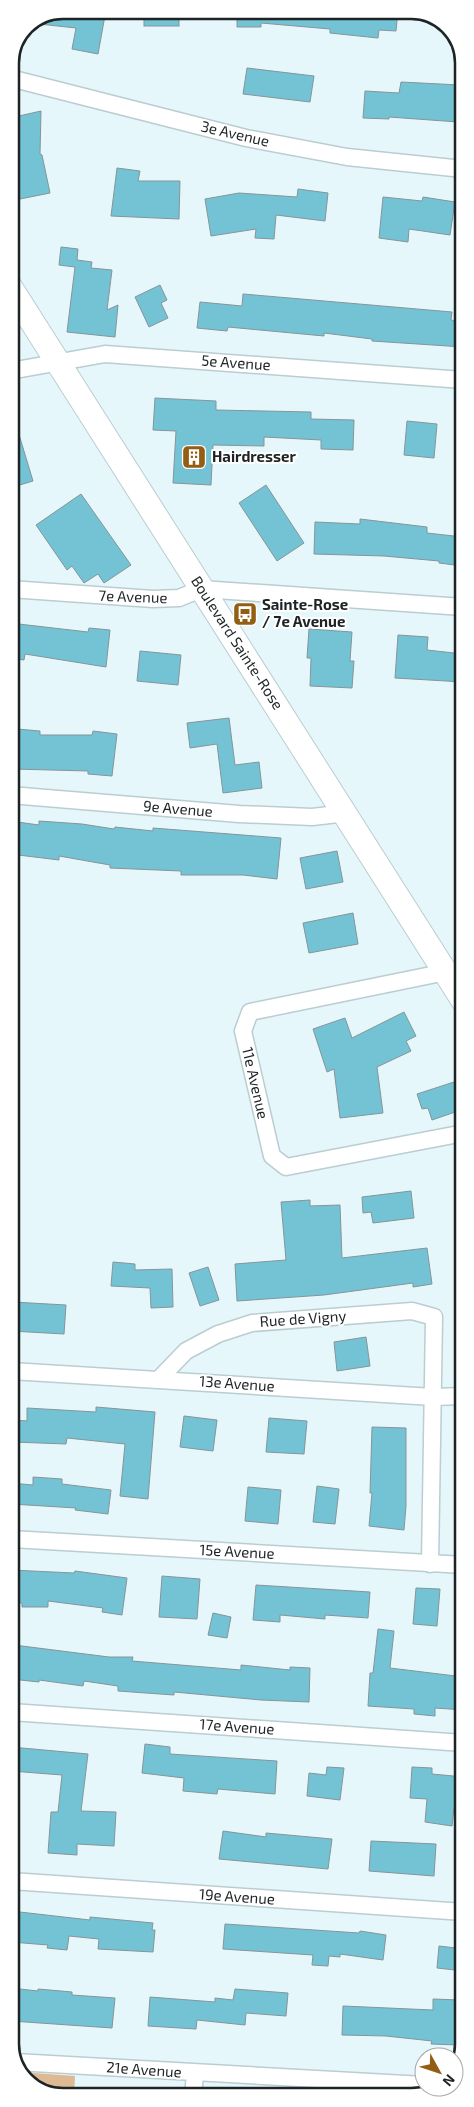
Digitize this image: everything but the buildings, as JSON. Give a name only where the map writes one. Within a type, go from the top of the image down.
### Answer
[{"type":"street","name":"3e Avenue","points":[[19,80],[246,138],[348,157],[455,168]]},
{"type":"street","name":"Boulevard Sainte-Rose","points":[[19,303],[55,362],[347,813],[455,986]]},
{"type":"street","name":"5e Avenue","points":[[19,369],[105,354],[455,379]]},
{"type":"street","name":"7e Avenue","points":[[19,590],[153,599],[179,598],[201,589],[455,606]]},
{"type":"street","name":"9e Avenue","points":[[19,796],[238,814],[312,817],[347,813]]},
{"type":"street","name":"11e Avenue","points":[[446,972],[250,1012],[243,1031],[272,1156],[286,1167],[455,1135]]},
{"type":"street","name":"Rue de Vigny","points":[[159,1379],[186,1351],[218,1334],[252,1322],[412,1311],[434,1317],[433,1397]]},
{"type":"street","name":"13e Avenue","points":[[19,1371],[433,1397],[455,1396]]},
{"type":"street","points":[[430,1564],[433,1397]]},
{"type":"street","name":"15e Avenue","points":[[19,1539],[455,1565]]},
{"type":"street","name":"17e Avenue","points":[[19,1713],[455,1742]]},
{"type":"street","name":"19e Avenue","points":[[19,1882],[455,1911]]},
{"type":"street","name":"21e Avenue","points":[[23,2063],[414,2085]]},
{"type":"street","points":[[193,2088],[194,2074]]},
{"type":"shaded area","points":[[30,2073],[75,2076],[74,2088],[60,2088],[38,2081]]},
{"type":"place","name":"Hairdresser","points":[[194,457]]},
{"type":"place","name":"Sainte-Rose / 7e Avenue","points":[[245,614]]}]
